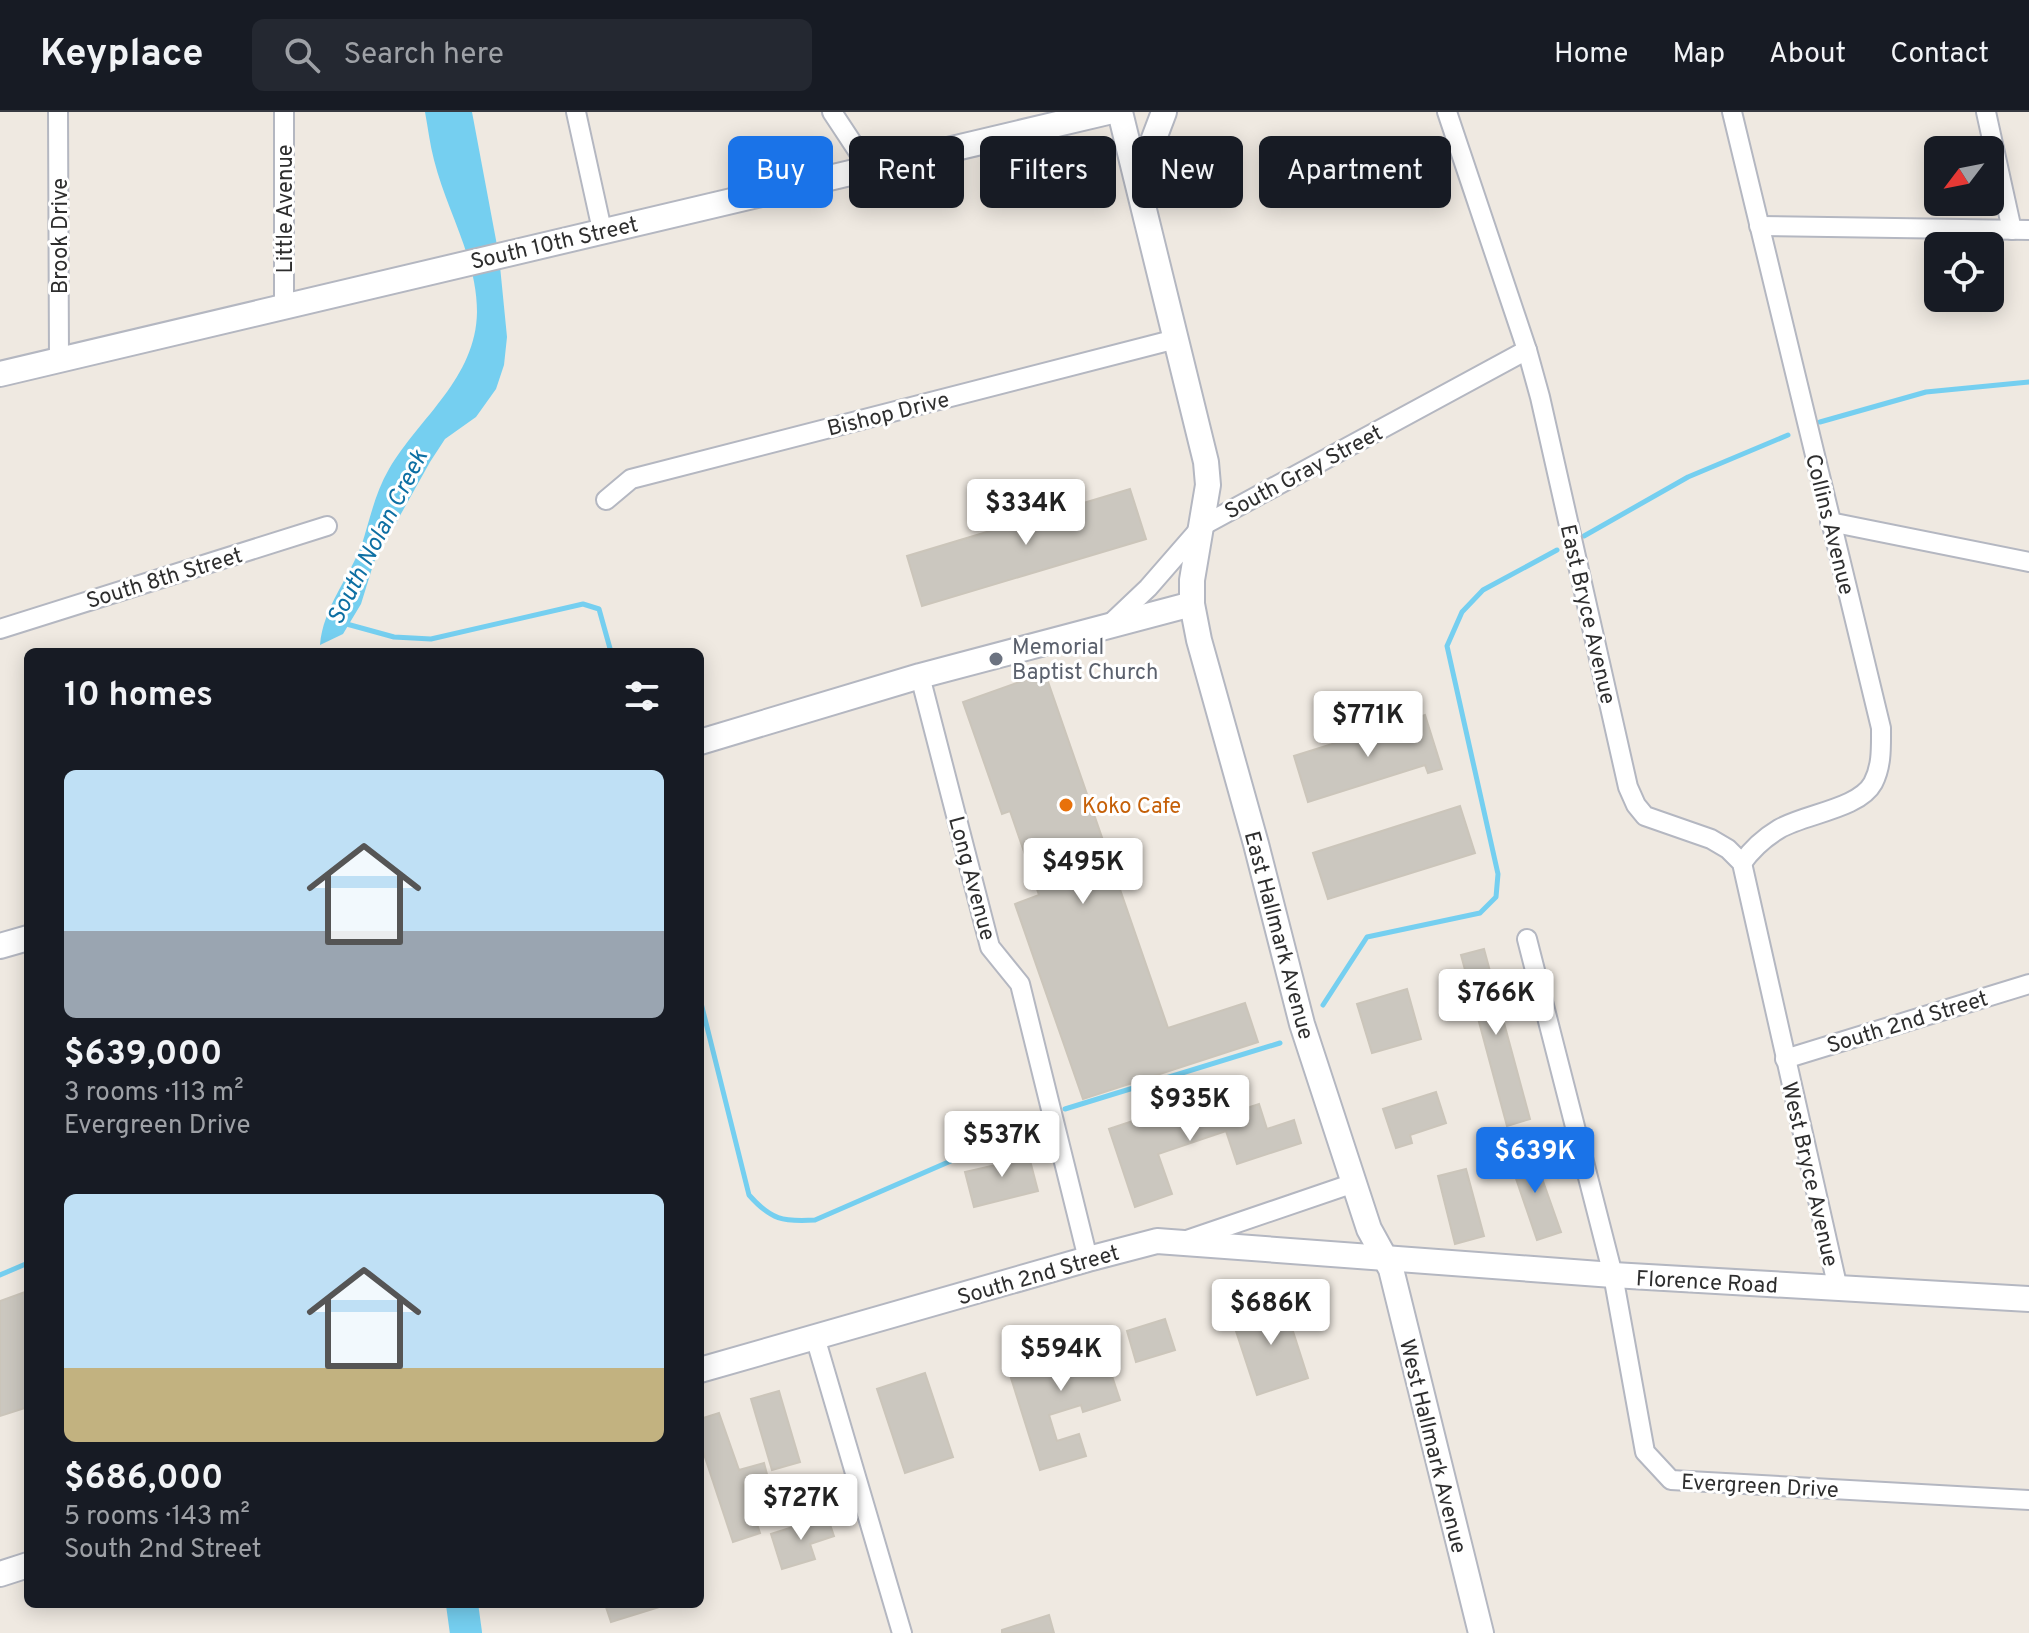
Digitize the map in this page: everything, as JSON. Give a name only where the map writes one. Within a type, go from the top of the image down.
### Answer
[{"type":"street","name":"Brook Drive","points":[[58,112],[59,361]]},
{"type":"street","name":"Little Avenue","points":[[284,112],[284,307]]},
{"type":"street","points":[[576,112],[602,230]]},
{"type":"street","points":[[832,112],[849,138]]},
{"type":"street","name":"South 10th Street","points":[[964,146],[1108,112]]},
{"type":"street","points":[[1120,112],[1147,222]]},
{"type":"street","points":[[1147,222],[1150,149],[1164,112]]},
{"type":"street","name":"East Bryce Avenue","points":[[1447,112],[1527,350],[1628,787],[1645,816],[1711,839],[1728,849],[1742,863]]},
{"type":"street","name":"Collins Avenue","points":[[1732,112],[1881,728],[1879,769],[1871,786],[1859,797],[1781,828],[1752,849],[1742,863]]},
{"type":"street","points":[[1759,226],[2020,230],[1986,112]]},
{"type":"street","name":"South 10th Street","points":[[0,374],[849,173]]},
{"type":"street","name":"East Hallmark Avenue","points":[[1147,222],[1206,462],[1208,485],[1192,580],[1192,604],[1199,640],[1302,1024],[1369,1229],[1385,1260]]},
{"type":"street","name":"Bishop Drive","points":[[606,500],[631,479],[1176,339]]},
{"type":"street","name":"South Gray Street","points":[[1107,627],[1148,588],[1202,526],[1527,350]]},
{"type":"street","points":[[1830,522],[2029,562]]},
{"type":"street","name":"South 8th Street","points":[[0,629],[327,526]]},
{"type":"street","name":"South Gray Street","points":[[704,741],[920,676],[1192,604]]},
{"type":"street","name":"Long Avenue","points":[[920,676],[990,947],[1020,984],[1088,1259]]},
{"type":"street","points":[[1742,863],[1785,1059]]},
{"type":"street","points":[[0,946],[24,939]]},
{"type":"street","name":"Evergreen Drive","points":[[1527,939],[1613,1275],[1645,1452],[1671,1480],[2029,1500]]},
{"type":"street","name":"South 2nd Street","points":[[1785,1059],[2029,984]]},
{"type":"street","name":"West Bryce Avenue","points":[[1785,1059],[1838,1289]]},
{"type":"street","points":[[1178,1243],[1354,1183]]},
{"type":"street","name":"South 2nd Street","points":[[704,1369],[1157,1241],[1385,1260]]},
{"type":"street","name":"Florence Road","points":[[1385,1260],[2029,1299]]},
{"type":"street","name":"West Hallmark Avenue","points":[[1385,1260],[1391,1269],[1481,1633]]},
{"type":"street","points":[[815,1337],[902,1633]]},
{"type":"street","points":[[0,1574],[24,1566]]},
{"type":"water","points":[[425,112],[472,112],[499,256],[507,337],[504,365],[496,389],[476,417],[445,439],[430,462],[374,562],[361,604],[343,634],[320,645],[326,618],[357,557],[384,478],[457,377],[474,336],[477,312],[472,273],[440,179]]},
{"type":"building","points":[[1130,489],[1146,539],[922,606],[907,556]]},
{"type":"building","points":[[1045,673],[1168,1028],[1245,1003],[1258,1042],[1083,1099],[1015,904],[1039,895],[1010,811],[1002,814],[963,702]]},
{"type":"building","points":[[1425,715],[1442,769],[1428,773],[1425,765],[1308,802],[1294,756]]},
{"type":"building","points":[[1460,806],[1475,853],[1328,899],[1313,853]]},
{"type":"building","points":[[1484,949],[1530,1119],[1507,1126],[1461,955]]},
{"type":"building","points":[[1407,989],[1421,1039],[1372,1053],[1357,1004]]},
{"type":"building","points":[[1436,1092],[1446,1123],[1410,1135],[1412,1143],[1396,1148],[1383,1109]]},
{"type":"building","points":[[1196,1100],[1204,1122],[1259,1104],[1267,1129],[1294,1120],[1301,1143],[1237,1164],[1226,1131],[1158,1154],[1172,1194],[1135,1207],[1109,1129]]},
{"type":"building","points":[[1027,1149],[1038,1191],[974,1207],[965,1172],[996,1165],[994,1157]]},
{"type":"building","points":[[1532,1150],[1561,1232],[1537,1240],[1509,1158]]},
{"type":"building","points":[[1466,1169],[1484,1236],[1455,1244],[1438,1176]]},
{"type":"building","points":[[24,1292],[24,1408],[0,1416],[0,1301]]},
{"type":"building","points":[[1292,1300],[1299,1319],[1290,1322],[1308,1378],[1257,1395],[1232,1319]]},
{"type":"building","points":[[1165,1319],[1175,1350],[1136,1362],[1127,1331]]},
{"type":"building","points":[[1098,1334],[1120,1400],[1083,1412],[1081,1405],[1049,1415],[1057,1441],[1079,1434],[1086,1456],[1040,1470],[1005,1359],[1029,1352],[1030,1356]]},
{"type":"building","points":[[925,1373],[953,1457],[905,1473],[877,1389]]},
{"type":"building","points":[[779,1391],[800,1462],[772,1470],[751,1399]]},
{"type":"building","points":[[719,1413],[739,1470],[764,1463],[768,1478],[744,1485],[760,1533],[733,1542],[704,1454],[704,1418]]},
{"type":"building","points":[[827,1516],[834,1536],[810,1544],[815,1559],[782,1569],[771,1534]]},
{"type":"building","points":[[606,1608],[656,1608],[611,1622]]},
{"type":"building","points":[[1049,1615],[1054,1633],[1002,1633],[1002,1630]]},
{"type":"waterway","points":[[1820,422],[1926,392],[2029,382]]},
{"type":"waterway","points":[[1584,536],[1688,477],[1788,435]]},
{"type":"waterway","points":[[1323,1005],[1367,937],[1480,913],[1496,897],[1498,874],[1447,646],[1462,612],[1483,590],[1557,550]]},
{"type":"waterway","points":[[343,623],[394,637],[431,639],[583,604],[599,609],[610,648]]},
{"type":"waterway","points":[[704,1015],[749,1195],[764,1210],[778,1218],[815,1220],[1031,1126]]},
{"type":"waterway","points":[[1065,1109],[1280,1043]]},
{"type":"waterway","points":[[0,1275],[24,1265]]},
{"type":"waterway","name":"South Nolan Creek","points":[[463,1608],[466,1633]]},
{"type":"place","name":"Memorial Baptist Church","points":[[996,659]]},
{"type":"place","name":"Koko Cafe","points":[[1066,805]]}]
